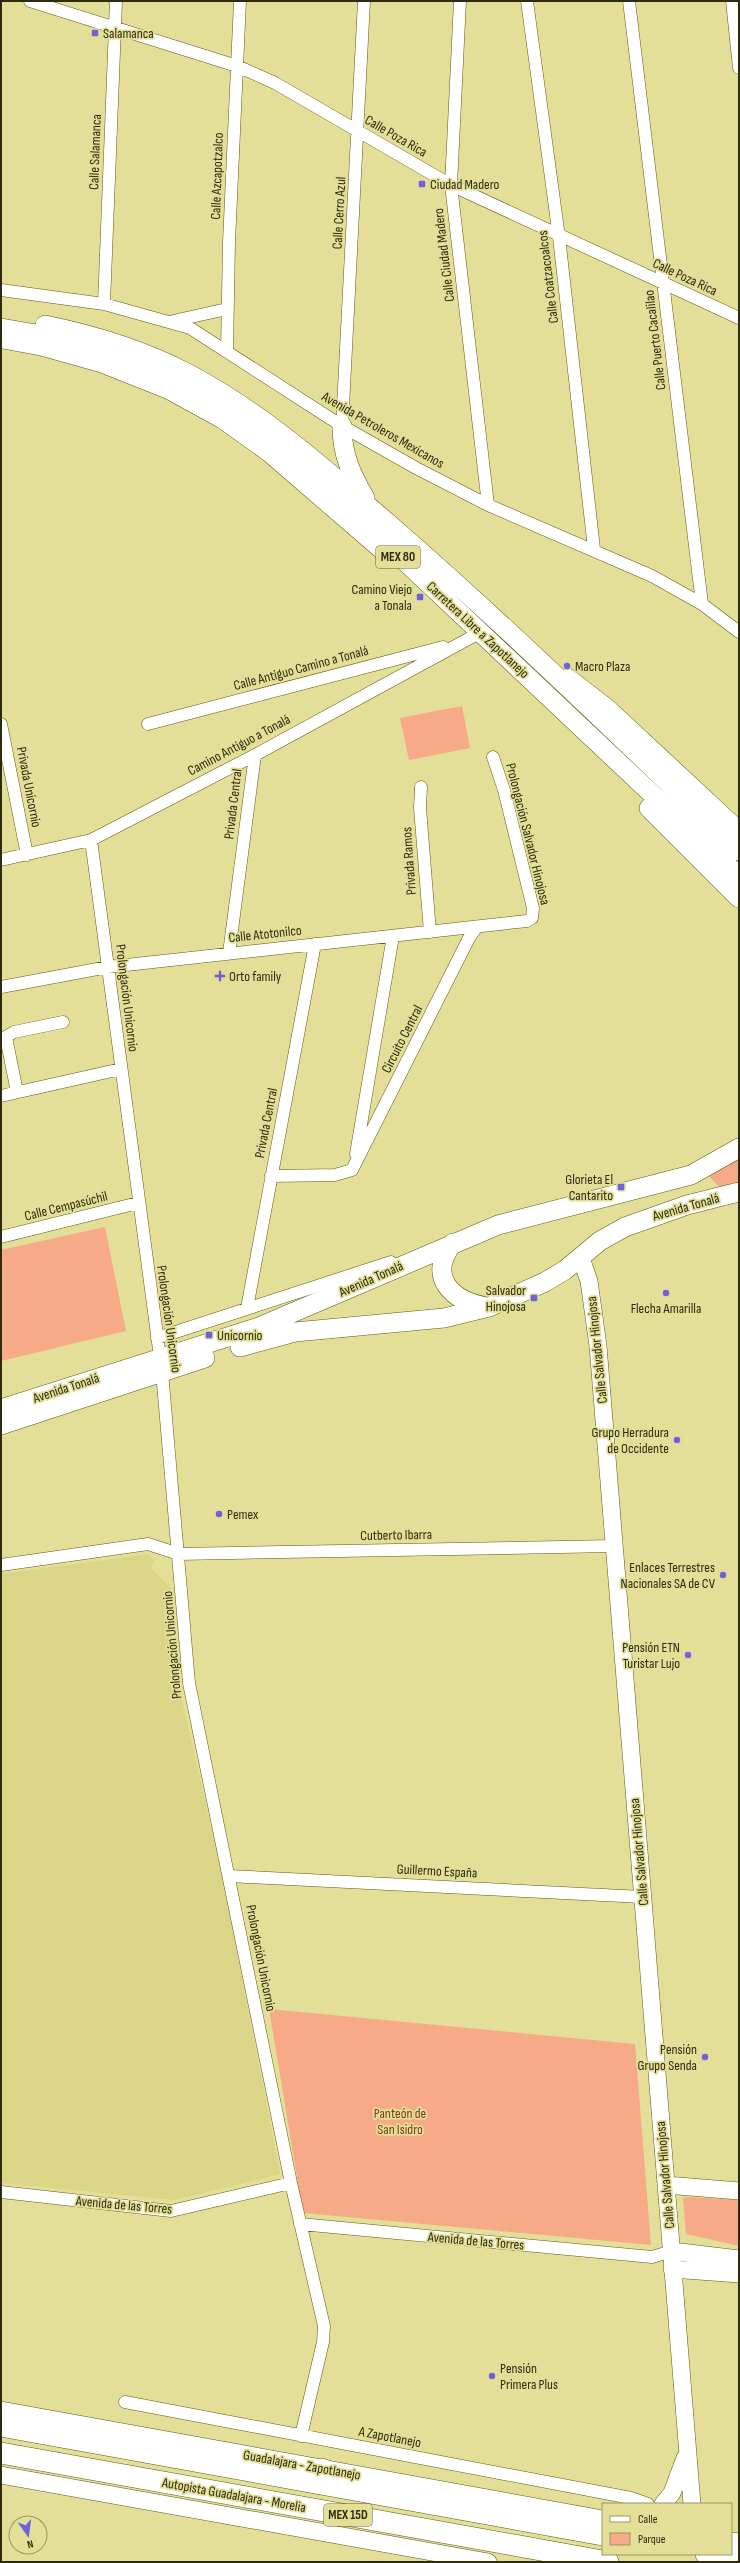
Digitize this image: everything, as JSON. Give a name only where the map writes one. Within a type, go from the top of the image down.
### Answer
[{"type":"highway","name":"Autopista Guadalajara - Morelia","points":[[1,2426],[602,2535]]},
{"type":"highway","name":"Autopista Guadalajara - Morelia","points":[[1,2453],[608,2562]]},
{"type":"highway","points":[[321,2469],[420,2502]]},
{"type":"highway","points":[[712,2555],[739,2560]]},
{"type":"main road","name":"Carretera Libre a Zapotlanejo","points":[[1,316],[86,333],[188,373],[272,426],[372,509],[520,640],[739,851]]},
{"type":"main road","name":"Carretera Libre a Zapotlanejo","points":[[1,328],[36,334],[88,349],[138,367],[192,391],[262,436],[360,519],[404,563],[486,636],[739,876]]},
{"type":"main road","points":[[342,426],[342,446],[347,462],[372,509]]},
{"type":"main road","points":[[486,636],[508,667],[739,898]]},
{"type":"main road","name":"Avenida Tonalá","points":[[1,1425],[259,1327],[446,1246],[498,1226],[691,1175],[739,1148]]},
{"type":"main road","name":"Avenida Tonalá","points":[[1,1409],[160,1365],[279,1335],[444,1318],[489,1307],[545,1282],[581,1258],[600,1241],[656,1214],[739,1192]]},
{"type":"main road","points":[[446,1246],[442,1262],[442,1274],[446,1284],[460,1299],[472,1304],[489,1307]]},
{"type":"street","name":"Calle Poza Rica","points":[[30,1],[237,66],[275,83],[451,185],[559,237],[739,318]]},
{"type":"street","name":"Calle Salamanca","points":[[104,304],[116,1]]},
{"type":"street","name":"Calle Azcapotzalco","points":[[227,352],[227,309],[240,1]]},
{"type":"street","name":"Calle Cerro Azul","points":[[342,426],[359,132],[364,1]]},
{"type":"street","name":"Calle Ciudad Madero","points":[[460,1],[451,185],[488,505]]},
{"type":"street","name":"Calle Coatzacoalcos","points":[[527,1],[559,237],[594,549]]},
{"type":"street","name":"Calle Puerto Cacalilao","points":[[629,1],[702,604]]},
{"type":"street","points":[[732,1],[739,68]]},
{"type":"street","name":"Avenida Petroleros Mexicanos","points":[[1,290],[104,304],[173,321],[190,328],[342,426],[416,468],[488,505],[594,549],[652,576],[702,604],[739,632]]},
{"type":"street","points":[[173,321],[227,309]]},
{"type":"street","points":[[1,342],[71,356],[175,396],[221,422],[267,454],[384,556],[404,563]]},
{"type":"street","name":"Camino Antiguo a Tonalá","points":[[1,860],[91,840],[255,755],[462,642],[486,636]]},
{"type":"street","name":"Carretera Libre a Zapotlanejo","points":[[520,640],[608,708],[739,830]]},
{"type":"street","name":"Calle Antiguo Camino a Tonalá","points":[[148,724],[462,642]]},
{"type":"street","name":"Privada Unicornio","points":[[1,724],[27,855]]},
{"type":"street","name":"Privada Central","points":[[229,953],[255,755]]},
{"type":"street","name":"Prolongación Salvador Hinojosa","points":[[493,757],[504,790],[532,908],[532,918]]},
{"type":"street","name":"Privada Ramos","points":[[421,788],[421,814],[430,932]]},
{"type":"street","name":"Prolongación Unicornio","points":[[91,840],[157,1338],[179,1554],[189,1683],[291,2183],[324,2326],[323,2342],[301,2436]]},
{"type":"street","name":"Calle Atotonilco","points":[[1,987],[108,967],[521,923],[532,918]]},
{"type":"street","name":"Circuito Central","points":[[355,1166],[469,938],[477,927]]},
{"type":"street","name":"Circuito Central","points":[[355,1166],[392,936]]},
{"type":"street","name":"Privada Central","points":[[247,1308],[315,944]]},
{"type":"street","points":[[17,1092],[3,1039],[14,1032],[63,1022]]},
{"type":"street","points":[[1,1096],[121,1069]]},
{"type":"street","points":[[271,1176],[341,1174],[355,1166]]},
{"type":"street","name":"Calle Cempasúchil","points":[[1,1237],[138,1203]]},
{"type":"street","points":[[157,1338],[247,1308],[446,1246]]},
{"type":"street","name":"Calle Salvador Hinojosa","points":[[581,1258],[589,1281],[598,1346],[692,2503]]},
{"type":"street","name":"Cutberto Ibarra","points":[[1,1565],[148,1544],[179,1554],[614,1546]]},
{"type":"street","name":"Guillermo España","points":[[229,1876],[643,1897]]},
{"type":"street","name":"Avenida de las Torres","points":[[1,2192],[172,2211],[291,2183]]},
{"type":"street","points":[[666,2185],[739,2191]]},
{"type":"street","name":"Avenida de las Torres","points":[[300,2224],[652,2257],[672,2251],[739,2259]]},
{"type":"street","name":"Avenida de las Torres","points":[[652,2257],[672,2269],[739,2274]]},
{"type":"street","name":"A Zapotlanejo","points":[[126,2402],[631,2498],[645,2503]]},
{"type":"street","name":"Guadalajara - Zapotlanejo","points":[[1,2410],[602,2519]]},
{"type":"street","name":"Calle Salvador Hinojosa","points":[[664,2503],[672,2493],[681,2472],[687,2448]]},
{"type":"street","points":[[1,2475],[488,2562]]},
{"type":"shaded area","points":[[148,1554],[154,1559],[151,1568],[173,1590],[179,1687],[222,1875],[280,2174],[174,2200],[1,2183],[1,1574]]},
{"type":"green space","points":[[462,706],[470,748],[409,760],[400,718]]},
{"type":"green space","points":[[739,1156],[739,1182],[719,1187],[709,1176]]},
{"type":"green space","points":[[105,1227],[126,1331],[1,1361],[1,1250]]},
{"type":"green space","name":"Panteón de San Isidro","points":[[269,2009],[635,2044],[651,2245],[303,2213]]},
{"type":"green space","points":[[683,2198],[739,2200],[739,2246],[686,2234]]},
{"type":"place","name":"Salamanca","points":[[95,33]]},
{"type":"place","name":"Ciudad Madero","points":[[422,184]]},
{"type":"place","name":"Camino Viejo a Tonala","points":[[420,597]]},
{"type":"place","name":"Macro Plaza","points":[[567,666]]},
{"type":"place","name":"Orto family","points":[[220,976]]},
{"type":"place","name":"Glorieta El Cantarito","points":[[621,1187]]},
{"type":"place","name":"Flecha Amarilla","points":[[666,1293]]},
{"type":"place","name":"Salvador Hinojosa","points":[[534,1298]]},
{"type":"place","name":"Unicornio","points":[[209,1335]]},
{"type":"place","name":"Grupo Herradura de Occidente","points":[[677,1440]]},
{"type":"place","name":"Pemex","points":[[219,1514]]},
{"type":"place","name":"Enlaces Terrestres Nacionales SA de CV","points":[[723,1575]]},
{"type":"place","name":"Pensión ETN Turistar Lujo","points":[[688,1655]]},
{"type":"place","name":"Pensión Grupo Senda","points":[[705,2057]]},
{"type":"place","name":"Pensión Primera Plus","points":[[492,2376]]}]
